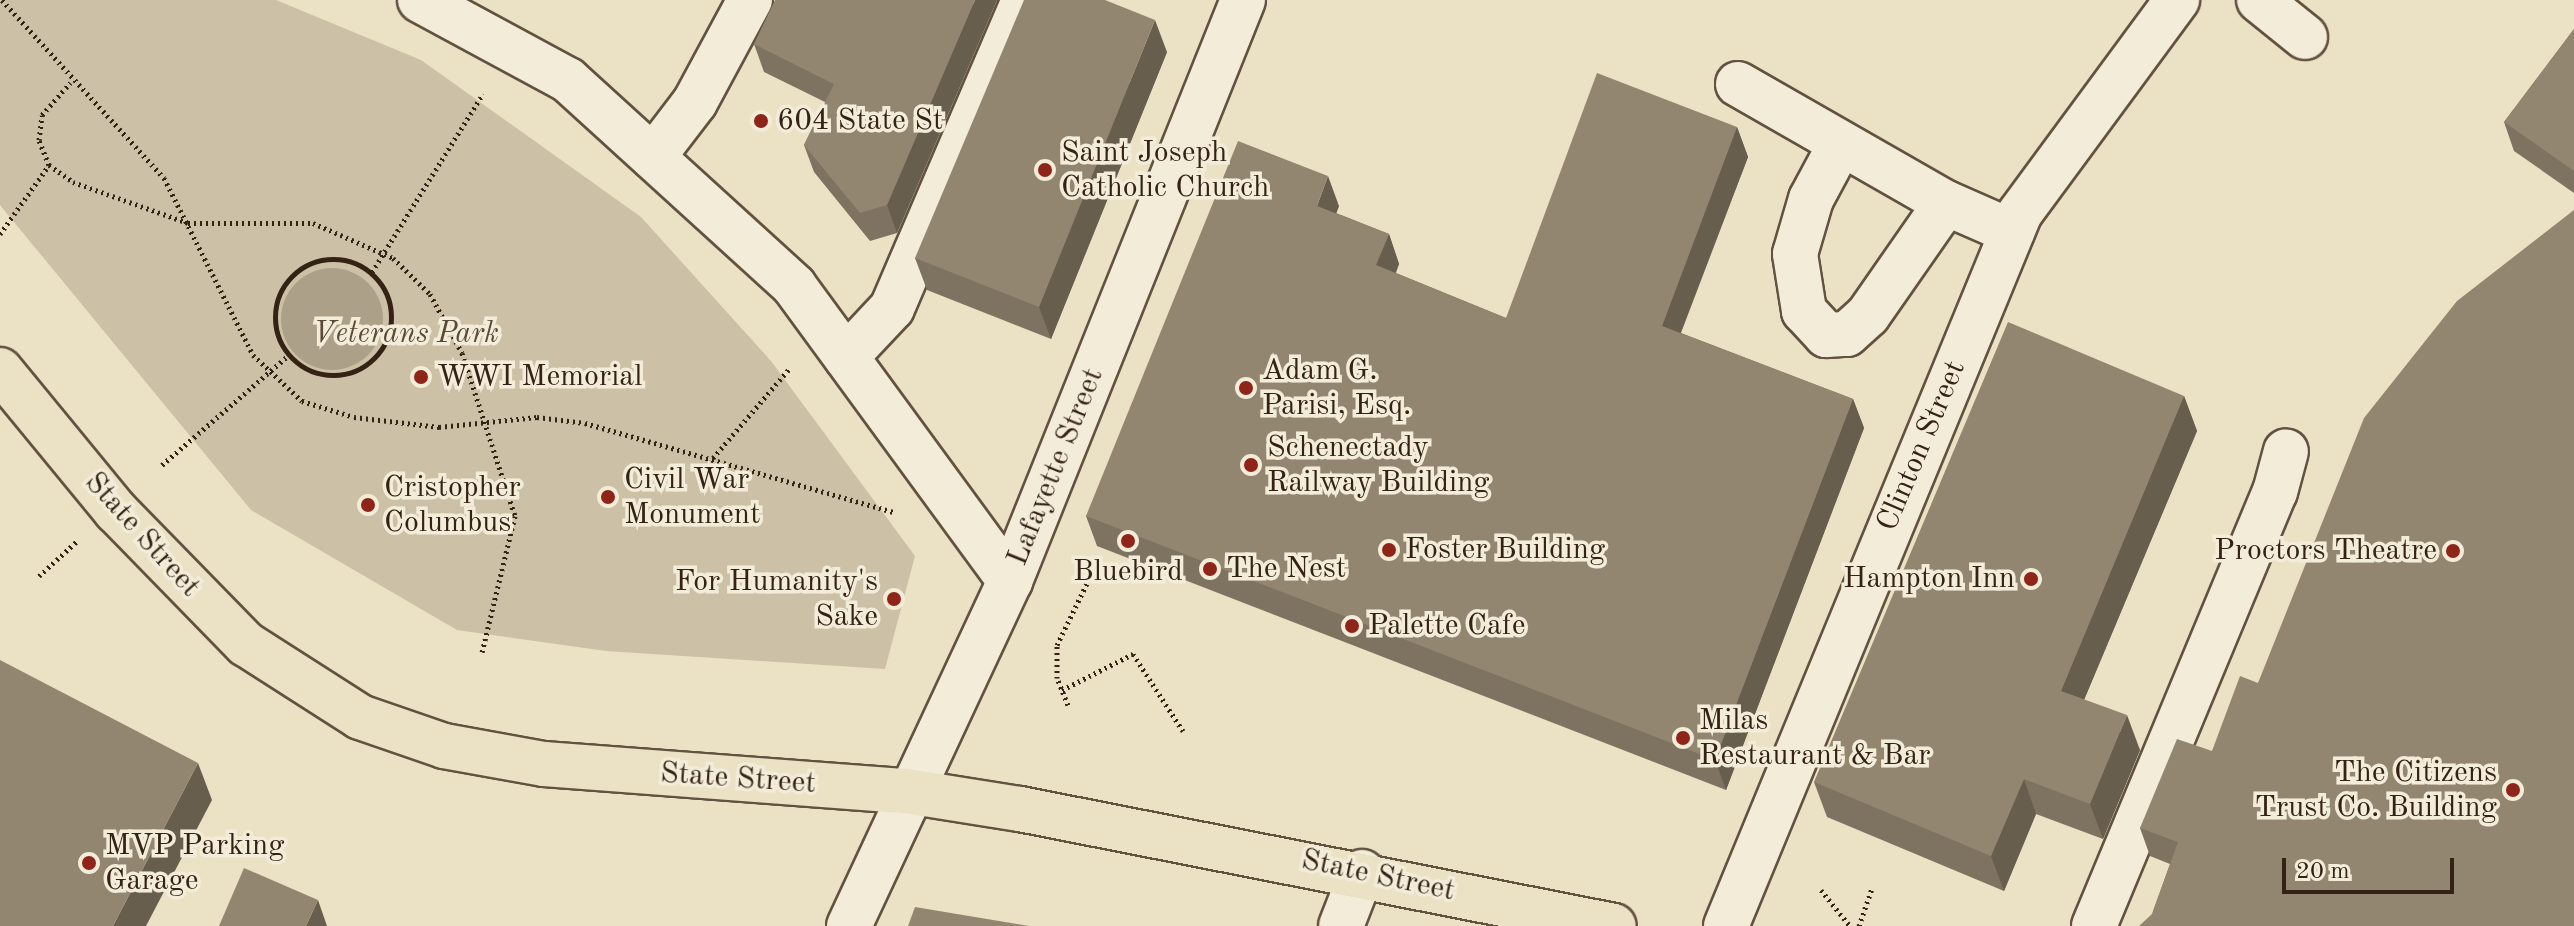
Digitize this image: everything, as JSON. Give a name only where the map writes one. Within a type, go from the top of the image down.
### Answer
[{"type":"main road","name":"State Street","points":[[0,370],[116,511],[246,644],[360,717],[444,746],[544,764],[906,791],[1362,872],[1614,926]]},
{"type":"street","points":[[420,0],[568,80],[794,286],[1010,581]]},
{"type":"street","points":[[653,157],[695,102],[750,0]]},
{"type":"street","points":[[846,357],[892,308],[1024,0]]},
{"type":"street","name":"Lafayette Street","points":[[849,926],[906,791],[1010,581],[1243,0]]},
{"type":"street","name":"Clinton Street","points":[[1726,926],[2012,232],[2177,0]]},
{"type":"street","points":[[2259,0],[2305,37]]},
{"type":"street","points":[[1738,84],[1946,203],[2012,232]]},
{"type":"street","points":[[1840,145],[1811,199],[1795,254],[1804,311],[1826,335],[1847,334],[1868,315],[1946,203]]},
{"type":"street","points":[[2094,926],[2275,492],[2286,451]]},
{"type":"street","points":[[1341,926],[1362,872]]},
{"type":"path","points":[[2,0],[70,83],[103,108],[164,178],[268,375],[302,401],[354,417],[439,427],[485,421],[585,423],[896,513]]},
{"type":"path","points":[[70,83],[42,115],[39,140],[49,165],[73,182],[188,223],[313,223],[382,250],[430,294],[462,353],[515,516],[482,652]]},
{"type":"path","points":[[371,273],[382,250],[485,90]]},
{"type":"path","points":[[0,234],[49,165]]},
{"type":"path","points":[[316,260],[354,262],[371,273],[391,305],[392,324],[374,359],[340,375],[321,375],[288,356],[274,320],[285,283],[316,260]]},
{"type":"path","points":[[162,465],[288,356]]},
{"type":"path","points":[[713,458],[789,368]]},
{"type":"path","points":[[39,576],[82,536]]},
{"type":"path","points":[[1068,705],[1062,690],[1057,645],[1092,573]]},
{"type":"path","points":[[1062,690],[1133,654],[1183,731]]},
{"type":"path","points":[[1859,926],[1872,889]]},
{"type":"path","points":[[1821,890],[1850,926]]},
{"type":"green space","name":"Veterans Park","points":[[0,0],[276,0],[421,60],[641,217],[771,361],[915,556],[885,669],[606,651],[457,630],[251,510],[0,205]]},
{"type":"shaded area","points":[[332,268],[352,271],[375,290],[380,299],[383,319],[380,339],[361,362],[352,367],[332,370],[312,367],[289,348],[284,339],[281,319],[284,299],[303,276],[312,271]]},
{"type":"building","points":[[775,0],[975,0],[887,205],[860,213],[804,145],[834,84],[754,44]]},
{"type":"building","name":"Saint Joseph Catholic Church","points":[[1024,0],[1105,0],[1155,20],[1039,307],[915,258]]},
{"type":"building","points":[[2574,29],[2574,171],[2504,122]]},
{"type":"building","points":[[1597,73],[1737,127],[1662,326],[1853,399],[1715,760],[1086,516],[1238,141],[1328,176],[1317,206],[1389,234],[1376,265],[1506,318]]},
{"type":"building","points":[[2574,210],[2574,926],[2139,926],[2152,914],[2178,842],[2140,828],[2177,739],[2212,751],[2240,676],[2258,683],[2364,418],[2457,301]]},
{"type":"building","name":"Hampton Inn","points":[[2008,322],[2184,396],[2061,691],[2127,715],[2090,804],[2024,779],[1991,856],[1814,782]]},
{"type":"building","name":"MVP Parking Garage","points":[[0,660],[198,763],[113,926],[0,926]]},
{"type":"building","points":[[244,868],[318,900],[306,926],[219,926]]},
{"type":"building","points":[[915,907],[1029,926],[908,926]]},
{"type":"place","name":"604 State St","points":[[761,121]]},
{"type":"place","name":"Saint Joseph Catholic Church","points":[[1045,170]]},
{"type":"place","name":"WWI Memorial","points":[[421,377]]},
{"type":"place","name":"Adam G. Parisi, Esq.","points":[[1246,388]]},
{"type":"place","name":"Schenectady Railway Building","points":[[1251,465]]},
{"type":"place","name":"Civil War Monument","points":[[608,497]]},
{"type":"place","name":"Cristopher Columbus","points":[[368,505]]},
{"type":"place","name":"Bluebird","points":[[1128,541]]},
{"type":"place","name":"Foster Building","points":[[1389,550]]},
{"type":"place","name":"Proctors Theatre","points":[[2453,551]]},
{"type":"place","name":"The Nest","points":[[1210,569]]},
{"type":"place","name":"Hampton Inn","points":[[2031,579]]},
{"type":"place","name":"For Humanity's Sake","points":[[894,599]]},
{"type":"place","name":"Palette Cafe","points":[[1352,626]]},
{"type":"place","name":"Milas Restaurant & Bar","points":[[1683,738]]},
{"type":"place","name":"The Citizens Trust Co. Building","points":[[2513,790]]},
{"type":"place","name":"MVP Parking Garage","points":[[89,863]]}]
